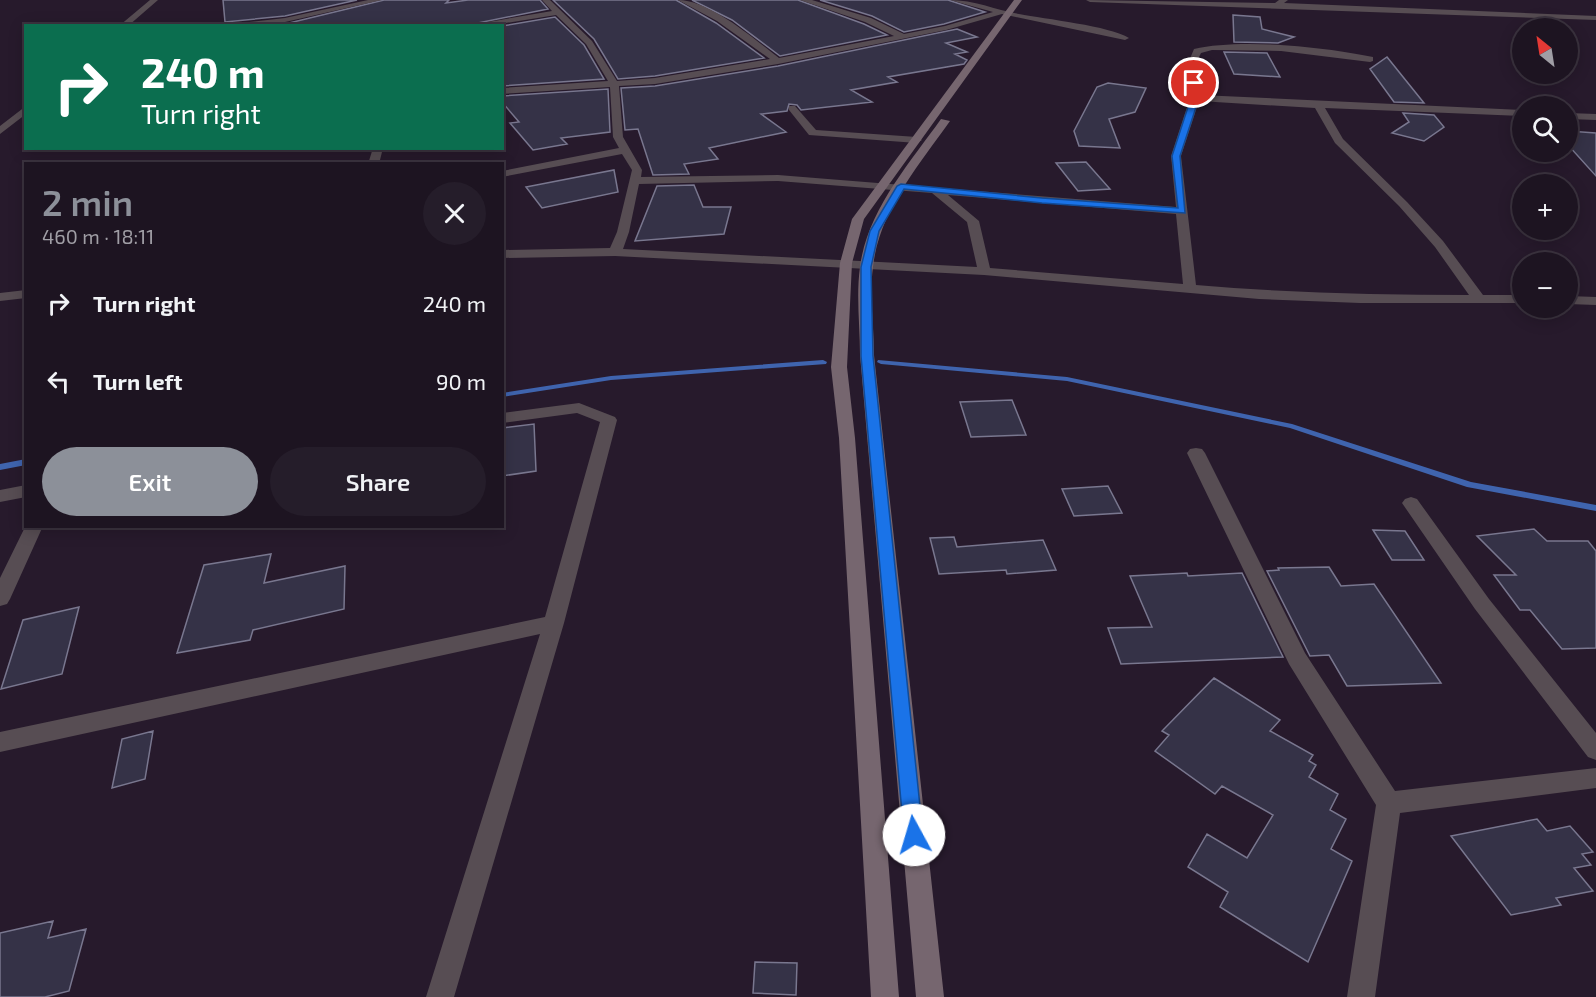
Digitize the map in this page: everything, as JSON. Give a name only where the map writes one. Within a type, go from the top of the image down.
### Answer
[{"type":"main road","points":[[930,997],[867,356],[866,267],[874,231],[893,185],[917,140],[1012,10],[1029,0]]},
{"type":"main road","points":[[885,997],[847,450],[839,367],[846,263],[858,219],[893,185],[1012,10]]},
{"type":"street","points":[[125,24],[154,0]]},
{"type":"street","points":[[240,24],[285,20],[378,0]]},
{"type":"street","points":[[546,0],[589,43],[614,84],[618,137],[637,170],[623,232],[615,252]]},
{"type":"street","points":[[682,0],[728,23],[778,61]]},
{"type":"street","points":[[804,0],[868,20],[904,37]]},
{"type":"street","points":[[954,0],[1012,10],[1125,38]]},
{"type":"street","points":[[1090,0],[1280,2],[1596,18]]},
{"type":"street","points":[[504,91],[614,84],[712,73],[904,37],[974,22],[1012,10]]},
{"type":"street","points":[[482,24],[558,12]]},
{"type":"street","points":[[1190,288],[1176,156],[1195,98],[1193,61],[1197,51],[1208,46],[1272,49],[1370,59]]},
{"type":"street","points":[[1195,98],[1512,113]]},
{"type":"street","points":[[1318,105],[1339,141],[1403,204],[1439,244],[1479,299]]},
{"type":"street","points":[[792,108],[813,133],[917,140]]},
{"type":"street","points":[[1578,116],[1596,117]]},
{"type":"street","points":[[0,131],[20,118]]},
{"type":"street","points":[[504,174],[625,150]]},
{"type":"street","points":[[633,181],[729,178],[893,185],[1042,201],[1182,211]]},
{"type":"street","points":[[935,190],[974,221],[984,271]]},
{"type":"street","points":[[504,254],[615,252],[846,263],[866,267],[984,271],[1315,297],[1512,299]]},
{"type":"street","points":[[0,297],[24,294]]},
{"type":"street","points":[[1578,300],[1596,301]]},
{"type":"street","points":[[440,997],[554,622],[609,420],[579,408],[504,418]]},
{"type":"street","points":[[1196,453],[1297,658],[1389,803],[1361,997]]},
{"type":"street","points":[[0,496],[24,491]]},
{"type":"street","points":[[1411,503],[1482,604],[1596,750]]},
{"type":"street","points":[[0,599],[33,528]]},
{"type":"street","points":[[0,742],[554,622]]},
{"type":"street","points":[[1389,803],[1596,778]]},
{"type":"building","points":[[223,0],[357,0],[285,16],[225,22]]},
{"type":"building","points":[[384,0],[449,0],[446,3],[468,0],[540,0],[548,9],[473,24],[285,24]]},
{"type":"building","points":[[553,0],[676,0],[716,23],[764,58],[655,76],[618,79],[594,39]]},
{"type":"building","points":[[692,0],[798,0],[864,24],[887,35],[780,56],[732,20]]},
{"type":"building","points":[[820,0],[948,0],[985,12],[944,24],[904,32],[872,16]]},
{"type":"building","points":[[1233,15],[1260,17],[1262,29],[1294,37],[1278,43],[1234,42]]},
{"type":"building","points":[[555,17],[584,45],[604,79],[504,86],[504,26]]},
{"type":"building","points":[[957,29],[977,37],[946,43],[967,52],[955,54],[967,60],[964,64],[888,77],[897,82],[851,90],[872,102],[801,110],[797,105],[789,104],[787,111],[761,114],[786,132],[709,148],[718,159],[684,164],[689,174],[653,175],[638,129],[625,130],[621,88],[655,86],[778,66]]},
{"type":"building","points":[[1224,52],[1267,53],[1280,77],[1234,74]]},
{"type":"building","points":[[1387,57],[1424,103],[1394,102],[1370,69]]},
{"type":"building","points":[[1108,83],[1146,88],[1135,112],[1109,119],[1120,148],[1079,146],[1074,131],[1097,87]]},
{"type":"building","points":[[608,89],[610,132],[561,138],[567,144],[533,150],[510,123],[519,122],[504,104],[504,96]]},
{"type":"building","points":[[1403,113],[1434,115],[1444,127],[1424,141],[1392,133],[1409,122]]},
{"type":"building","points":[[1578,132],[1596,133],[1596,176],[1578,156]]},
{"type":"building","points":[[1086,162],[1110,189],[1078,191],[1056,163]]},
{"type":"building","points":[[614,170],[618,192],[542,208],[526,187]]},
{"type":"building","points":[[694,185],[703,207],[731,207],[724,234],[635,241],[657,186]]},
{"type":"building","points":[[1012,400],[1026,435],[971,437],[960,402]]},
{"type":"building","points":[[534,424],[536,471],[504,476],[504,428]]},
{"type":"building","points":[[1108,486],[1122,513],[1074,516],[1062,489]]},
{"type":"building","points":[[1534,529],[1547,541],[1588,541],[1596,551],[1596,648],[1562,649],[1530,610],[1520,610],[1494,575],[1516,575],[1477,536]]},
{"type":"building","points":[[1373,530],[1405,531],[1424,560],[1392,560]]},
{"type":"building","points":[[954,537],[957,547],[1043,540],[1056,570],[1007,574],[1006,570],[939,574],[930,538]]},
{"type":"building","points":[[271,554],[264,583],[345,566],[344,609],[253,630],[250,640],[177,653],[204,565]]},
{"type":"building","points":[[1329,567],[1341,586],[1374,584],[1441,683],[1347,686],[1329,655],[1310,656],[1267,571],[1279,570],[1278,568]]},
{"type":"building","points":[[1187,573],[1188,576],[1242,573],[1283,657],[1121,664],[1108,628],[1152,627],[1130,576]]},
{"type":"building","points":[[79,607],[62,674],[1,689],[23,620]]},
{"type":"building","points":[[1214,678],[1280,720],[1270,731],[1313,755],[1309,761],[1316,765],[1309,777],[1338,794],[1330,810],[1346,819],[1331,849],[1352,861],[1308,962],[1220,907],[1228,892],[1188,867],[1207,834],[1247,858],[1273,815],[1222,786],[1215,794],[1155,751],[1169,735],[1162,731]]},
{"type":"building","points":[[153,731],[145,779],[112,788],[122,739]]},
{"type":"building","points":[[1537,819],[1547,831],[1570,826],[1593,852],[1582,854],[1591,865],[1574,868],[1593,891],[1556,898],[1561,905],[1511,915],[1451,836]]},
{"type":"building","points":[[53,921],[48,938],[86,929],[69,991],[45,997],[0,997],[0,933]]},
{"type":"building","points":[[755,962],[797,963],[796,995],[753,993]]},
{"type":"waterway","points":[[504,395],[611,378],[823,362]]},
{"type":"waterway","points":[[881,362],[1067,379],[1292,426],[1470,485],[1596,508]]},
{"type":"waterway","points":[[0,467],[24,462]]},
{"type":"route","points":[[914,835],[867,356],[866,267],[874,231],[901,186],[1042,201],[1182,211],[1176,156],[1195,98],[1194,83]]}]
